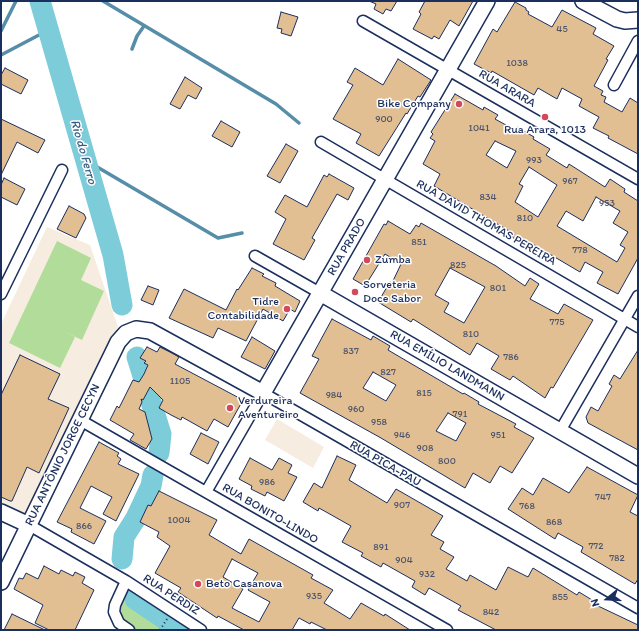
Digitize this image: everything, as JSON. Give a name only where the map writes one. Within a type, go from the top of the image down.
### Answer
[{"type":"street","name":"RUA PRADO","points":[[206,492],[487,1]]},
{"type":"street","points":[[583,1],[617,19],[625,21],[638,20]]},
{"type":"street","name":"RUA ARARA","points":[[363,21],[638,179]]},
{"type":"street","points":[[614,85],[638,41]]},
{"type":"street","name":"RUA DAVID THOMAS PEREIRA","points":[[321,142],[638,327]]},
{"type":"street","points":[[1,294],[62,170]]},
{"type":"street","name":"RUA EMÍLIO LANDMANN","points":[[255,256],[638,476]]},
{"type":"street","points":[[560,431],[638,296]]},
{"type":"street","name":"RUA PICA-PAU","points":[[129,331],[136,329],[150,331],[263,393],[638,608]]},
{"type":"street","name":"RUA ANTÔNIO JORGE CECYN","points":[[1,582],[118,342],[129,331]]},
{"type":"street","name":"RUA BONITO-LINDO","points":[[80,420],[447,630]]},
{"type":"street","points":[[1,512],[29,526]]},
{"type":"street","name":"RUA PERDIZ","points":[[29,526],[126,581],[202,630]]},
{"type":"street","points":[[126,581],[115,605],[114,612],[119,623],[129,630]]},
{"type":"path","points":[[160,630],[167,617]]},
{"type":"shaded area","points":[[47,227],[90,245],[118,327],[28,511],[25,514],[1,503],[1,324]]},
{"type":"shaded area","points":[[277,419],[324,447],[313,468],[265,440]]},
{"type":"green space","points":[[57,241],[91,258],[81,280],[104,291],[82,340],[61,330],[75,337],[60,368],[9,343]]},
{"type":"green space","points":[[130,594],[187,630],[134,630],[129,627],[122,619],[118,609],[124,596]]},
{"type":"building","points":[[369,1],[397,1],[391,11],[386,9],[383,14],[374,9],[376,4]]},
{"type":"building","points":[[425,1],[473,1],[459,26],[450,20],[439,39],[434,36],[432,39],[413,29],[421,14],[419,12]]},
{"type":"building","points":[[515,2],[526,8],[529,12],[528,14],[552,27],[562,10],[596,28],[593,34],[614,46],[606,59],[608,60],[594,86],[603,91],[601,95],[606,97],[604,102],[622,112],[630,98],[638,103],[638,154],[593,128],[599,117],[579,106],[582,99],[562,88],[557,99],[538,88],[534,95],[492,71],[491,73],[474,64],[493,29],[497,32]]},
{"type":"building","points":[[281,12],[298,17],[291,36],[281,33],[282,29],[277,28]]},
{"type":"building","points":[[398,59],[431,80],[420,97],[418,96],[407,114],[406,113],[379,156],[356,143],[361,134],[333,119],[353,85],[347,82],[355,68],[383,85]]},
{"type":"building","points":[[5,68],[28,80],[21,94],[1,84],[1,75]]},
{"type":"building","points":[[185,77],[202,88],[196,99],[188,95],[180,109],[170,104]]},
{"type":"building","points":[[455,94],[483,110],[484,107],[498,115],[495,119],[515,130],[517,127],[534,137],[533,139],[550,149],[546,155],[567,168],[569,164],[605,187],[610,179],[625,189],[624,192],[638,201],[638,258],[618,294],[597,283],[603,272],[585,262],[580,272],[524,239],[520,242],[512,237],[514,234],[434,186],[440,174],[423,164],[435,141],[430,138],[433,134],[431,132]],"holes":[[[495,141],[516,151],[507,168],[486,155]],[[529,167],[557,185],[538,217],[515,202],[523,186],[519,184]],[[596,197],[620,211],[613,223],[628,232],[620,245],[625,248],[617,262],[557,226],[566,211],[583,221]]]},
{"type":"building","points":[[1,119],[45,140],[38,153],[17,142],[1,175]]},
{"type":"building","points":[[221,121],[240,132],[232,147],[212,136]]},
{"type":"building","points":[[286,144],[298,151],[280,183],[267,176]]},
{"type":"building","points":[[329,174],[354,188],[348,200],[337,194],[312,238],[315,240],[304,260],[273,244],[286,219],[275,212],[285,195],[307,207],[324,175],[327,177]]},
{"type":"building","points":[[4,178],[25,189],[17,205],[1,197],[1,185]]},
{"type":"building","points":[[69,206],[84,214],[86,218],[76,238],[57,229]]},
{"type":"building","points":[[388,221],[410,234],[416,225],[419,227],[421,223],[496,266],[525,286],[530,278],[539,284],[530,299],[558,314],[564,304],[593,320],[553,388],[551,387],[545,398],[513,376],[510,380],[491,369],[499,356],[477,343],[470,355],[413,319],[411,322],[378,302],[390,282],[392,283],[401,264],[385,254],[365,286],[353,279],[384,224],[386,225]],"holes":[[[450,268],[485,287],[464,323],[444,312],[449,303],[435,295]]]},
{"type":"building","points":[[252,268],[264,274],[262,276],[276,283],[275,286],[300,301],[295,312],[290,309],[283,321],[263,309],[246,341],[218,328],[213,338],[169,318],[184,289],[226,310],[237,289],[238,290]]},
{"type":"building","points":[[148,286],[159,290],[153,305],[141,300]]},
{"type":"building","points":[[332,319],[371,340],[373,336],[390,346],[388,350],[479,402],[478,404],[516,424],[514,427],[534,438],[512,473],[500,466],[490,483],[473,473],[465,488],[381,438],[300,393],[319,359],[312,356]],"holes":[[[373,372],[396,385],[386,401],[363,388]],[[448,413],[466,423],[456,441],[436,431]]]},
{"type":"building","points":[[252,337],[275,351],[265,369],[241,357]]},
{"type":"building","points":[[147,347],[157,352],[160,347],[172,353],[179,357],[175,364],[243,400],[228,427],[214,419],[207,431],[182,417],[181,420],[171,415],[159,408],[163,400],[150,387],[143,400],[141,399],[142,402],[139,409],[145,412],[152,439],[146,449],[130,440],[134,434],[110,420],[117,406],[119,408],[133,380],[139,382],[144,374],[148,365],[144,363],[146,361],[140,358]]},
{"type":"building","points":[[638,350],[638,450],[588,423],[586,417],[591,407],[598,411],[612,386],[609,384],[614,375],[620,379]]},
{"type":"building","points":[[20,355],[60,374],[48,399],[69,408],[39,473],[27,467],[12,501],[10,501],[1,497],[1,395]]},
{"type":"building","points":[[201,433],[219,442],[208,464],[190,454]]},
{"type":"building","points":[[99,442],[119,453],[117,456],[121,459],[118,464],[139,474],[116,521],[103,514],[112,497],[91,486],[80,508],[106,521],[94,544],[71,532],[72,529],[57,522]]},
{"type":"building","points":[[337,456],[356,465],[349,480],[387,503],[396,489],[443,516],[431,535],[444,542],[440,549],[454,557],[446,569],[467,581],[470,575],[496,590],[508,567],[528,577],[533,568],[577,595],[579,592],[597,603],[596,605],[638,625],[638,630],[496,630],[458,610],[461,606],[429,588],[425,595],[412,587],[415,581],[383,563],[381,567],[361,556],[363,553],[342,542],[351,526],[319,508],[318,511],[303,502],[314,483],[322,488]]},
{"type":"building","points":[[250,458],[272,470],[279,458],[292,465],[288,473],[297,477],[284,501],[267,492],[265,496],[251,489],[252,486],[239,479]]},
{"type":"building","points":[[587,467],[638,495],[630,512],[638,516],[638,579],[635,584],[581,552],[583,547],[558,533],[555,539],[508,509],[522,488],[533,495],[543,478],[569,493]]},
{"type":"building","points":[[159,491],[217,520],[209,535],[241,554],[249,539],[313,575],[311,578],[333,590],[324,603],[350,619],[361,603],[384,616],[385,614],[410,630],[327,630],[299,618],[292,630],[244,630],[218,616],[217,618],[178,592],[181,588],[155,573],[170,546],[157,537],[159,532],[140,522],[148,505],[151,506]],"holes":[[[232,559],[258,573],[248,590],[270,602],[259,622],[232,608],[243,589],[223,577]]]},
{"type":"building","points":[[44,566],[59,574],[61,570],[73,576],[75,572],[85,577],[82,583],[94,590],[75,630],[49,630],[35,623],[43,605],[14,589],[19,578],[23,579],[26,573],[38,579]]},
{"type":"building","points":[[12,614],[45,630],[4,630]]},
{"type":"waterway","points":[[1,31],[16,1]]},
{"type":"waterway","name":"Rio do Ferro","points":[[40,1],[113,255],[122,305]]},
{"type":"waterway","points":[[103,1],[276,104],[299,123]]},
{"type":"waterway","points":[[132,49],[137,36],[144,26]]},
{"type":"waterway","points":[[1,55],[49,31]]},
{"type":"waterway","points":[[87,161],[218,238],[242,233]]},
{"type":"waterway","name":"Rio do Ferro","points":[[137,357],[161,434],[159,453]]},
{"type":"waterway","name":"Rio do Ferro","points":[[122,559],[124,537],[136,518],[151,486],[153,475]]},
{"type":"waterway","name":"Rio do Ferro","points":[[135,599],[181,630]]},
{"type":"place","name":"Bike Company","points":[[459,104]]},
{"type":"place","name":"Rua Arara, 1013","points":[[545,117]]},
{"type":"place","name":"Zumba","points":[[367,260]]},
{"type":"place","name":"Sorveteria Doce Sabor","points":[[355,292]]},
{"type":"place","name":"Tidre Contabilidade","points":[[287,309]]},
{"type":"place","name":"Verdureira Aventureiro","points":[[230,408]]},
{"type":"place","name":"Beto Casanova","points":[[198,584]]}]
